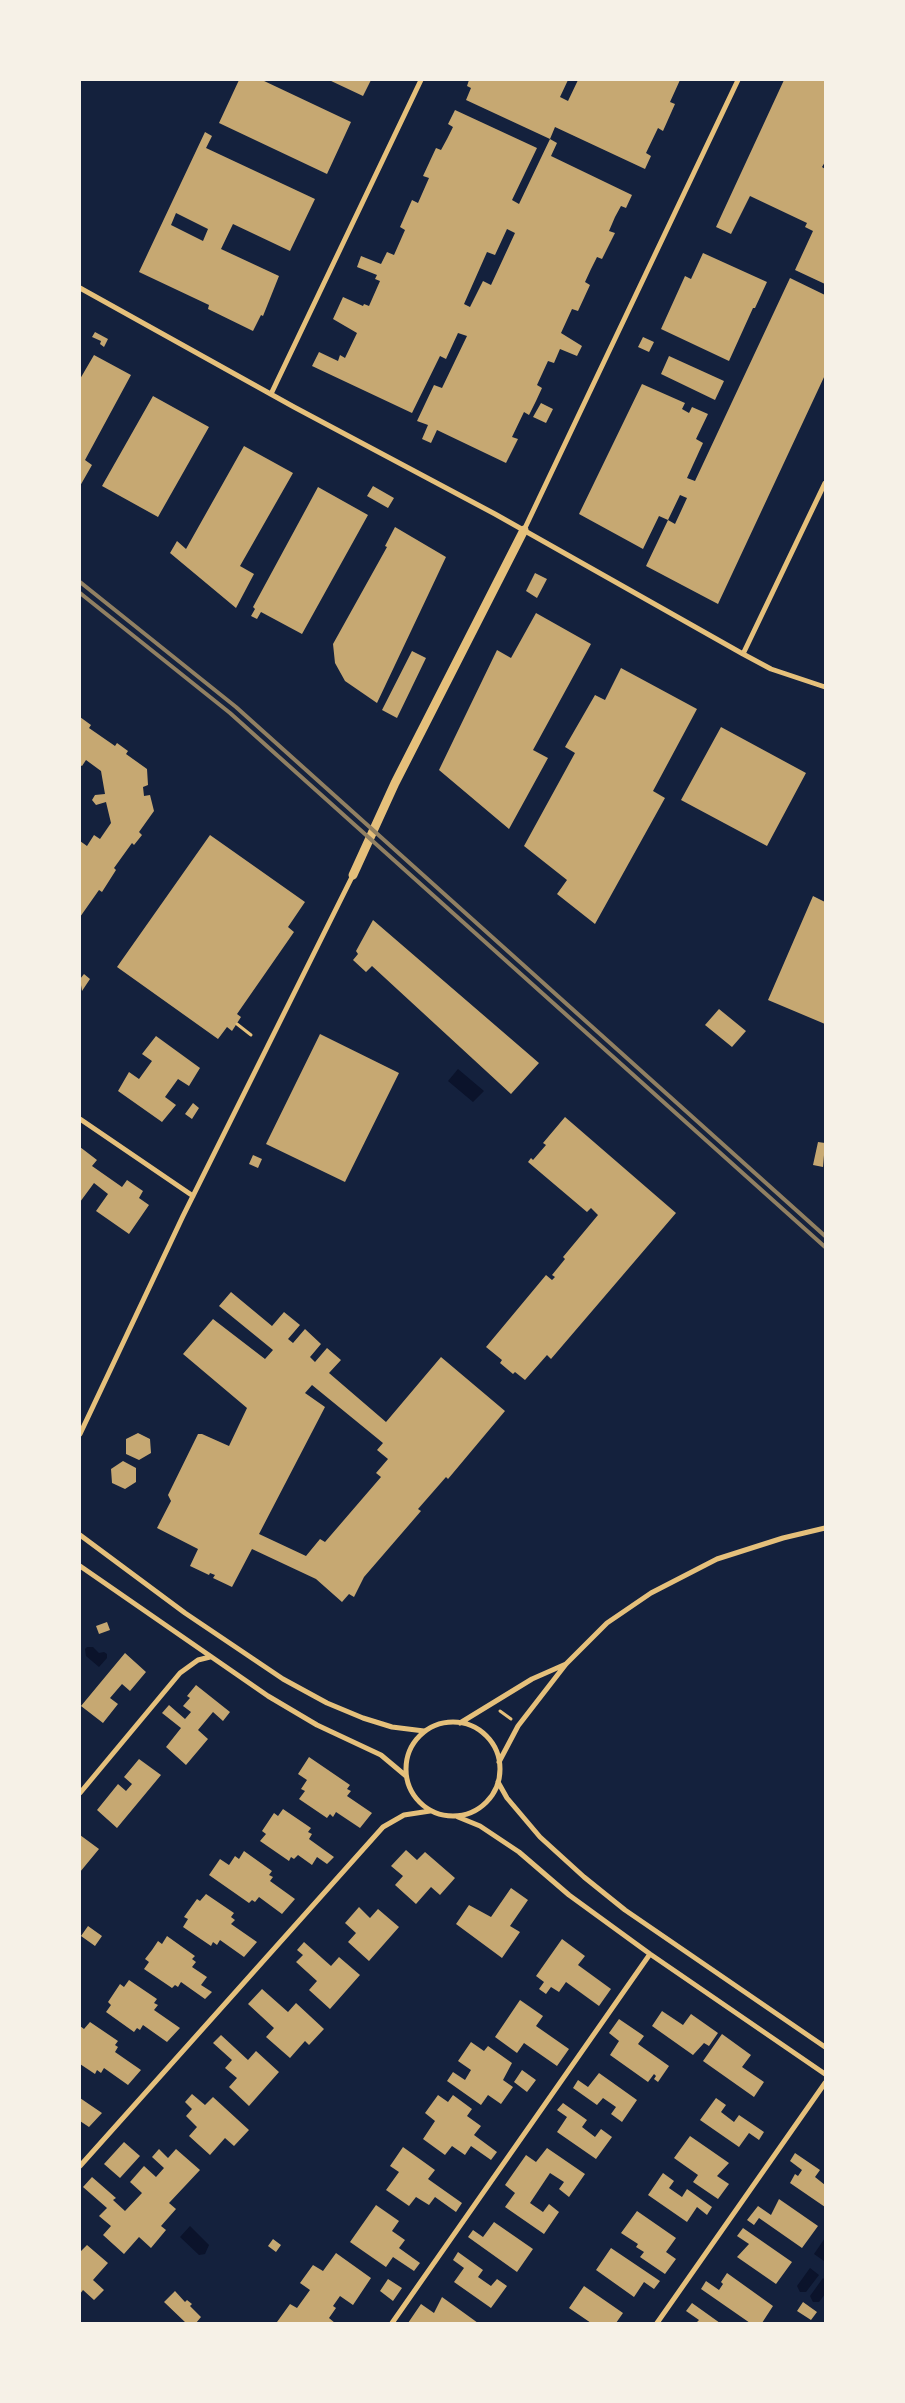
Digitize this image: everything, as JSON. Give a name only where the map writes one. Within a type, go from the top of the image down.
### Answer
[{"type":"street","points":[[271,394],[421,80]]},
{"type":"street","points":[[80,1434],[192,1196],[354,875],[395,783],[524,530],[738,80]]},
{"type":"street","points":[[80,288],[271,394],[524,530],[771,669],[825,687]]},
{"type":"street","points":[[743,654],[825,483]]},
{"type":"street","points":[[80,1118],[192,1196]]},
{"type":"street","points":[[500,1762],[495,1748],[486,1736],[470,1725],[447,1722],[424,1731],[414,1742],[407,1756],[406,1776],[414,1797],[430,1811],[439,1815],[458,1816],[469,1814],[488,1801],[498,1782],[500,1762],[518,1726],[566,1664],[607,1622],[651,1593],[717,1559],[783,1538],[825,1528]]},
{"type":"street","points":[[80,1535],[185,1613],[283,1679],[327,1703],[363,1718],[392,1727],[424,1731]]},
{"type":"street","points":[[80,1566],[268,1696],[317,1726],[380,1755],[406,1776]]},
{"type":"street","points":[[80,1793],[180,1672],[198,1660],[210,1657]]},
{"type":"street","points":[[460,1723],[532,1679],[566,1664]]},
{"type":"street","points":[[498,1782],[507,1798],[540,1837],[584,1877],[625,1910],[825,2047]]},
{"type":"street","points":[[80,2166],[383,1827],[404,1815],[430,1811]]},
{"type":"street","points":[[458,1816],[480,1826],[518,1852],[570,1895],[650,1954],[825,2074]]},
{"type":"street","points":[[392,2323],[650,1954]]},
{"type":"street","points":[[657,2323],[825,2083]]},
{"type":"path","points":[[236,1024],[251,1035]]},
{"type":"path","points":[[498,1709],[512,1719]]},
{"type":"water","points":[[458,1069],[484,1091],[473,1102],[448,1081]]},
{"type":"water","points":[[93,1647],[99,1653],[104,1652],[107,1654],[107,1658],[99,1667],[86,1656],[85,1649]]},
{"type":"water","points":[[190,2226],[209,2245],[205,2254],[199,2255],[180,2237]]},
{"type":"water","points":[[825,2238],[825,2260],[824,2261],[814,2254]]},
{"type":"water","points":[[810,2268],[819,2275],[806,2292],[800,2292],[797,2286]]},
{"type":"water","points":[[823,2278],[825,2280],[825,2294],[819,2302],[813,2302],[810,2296]]},
{"type":"building","points":[[239,80],[262,80],[351,122],[327,174],[219,123]]},
{"type":"building","points":[[329,80],[371,80],[363,96]]},
{"type":"building","points":[[469,80],[568,80],[560,97],[568,101],[578,80],[680,80],[670,102],[675,104],[663,131],[658,128],[646,153],[651,156],[645,169],[555,127],[550,139],[466,100],[471,88],[467,86]]},
{"type":"building","points":[[784,80],[825,80],[825,162],[822,167],[825,169],[825,284],[795,270],[813,231],[805,227],[807,223],[750,196],[731,234],[716,227]]},
{"type":"building","points":[[455,110],[537,148],[512,200],[519,204],[550,139],[557,143],[551,156],[632,195],[626,208],[621,206],[615,217],[609,231],[615,233],[602,259],[597,257],[591,269],[585,282],[590,285],[578,311],[572,309],[561,333],[582,346],[577,356],[560,349],[554,363],[548,361],[537,385],[542,388],[529,415],[524,412],[512,437],[518,439],[506,463],[437,430],[431,443],[422,439],[428,425],[417,421],[434,385],[442,388],[467,336],[458,333],[446,359],[440,356],[412,413],[312,366],[319,352],[338,361],[340,355],[345,358],[357,333],[333,319],[343,297],[363,306],[364,304],[369,306],[380,281],[375,279],[377,275],[357,267],[361,256],[381,264],[387,252],[394,255],[405,230],[400,227],[412,200],[418,203],[429,178],[423,176],[436,148],[441,150],[453,127],[448,124]],"holes":[[[507,229],[515,233],[491,285],[483,281],[470,307],[464,304],[487,252],[495,255]]]},
{"type":"building","points":[[205,132],[212,136],[206,148],[315,199],[290,251],[233,224],[221,249],[279,276],[263,316],[261,315],[253,331],[208,309],[209,305],[139,272]],"holes":[[[176,213],[208,229],[203,241],[171,225]]]},
{"type":"building","points":[[703,253],[767,282],[729,361],[661,329],[685,276],[691,279]]},
{"type":"building","points":[[790,278],[825,295],[825,375],[718,604],[646,566],[668,520],[659,516],[643,549],[579,514],[642,384],[685,403],[682,409],[689,413],[692,407],[708,414],[696,439],[703,443],[687,478],[695,481]],"holes":[[[680,495],[687,498],[675,524],[668,520]]]},
{"type":"building","points":[[95,332],[108,339],[104,347],[100,344],[101,341],[92,337]]},
{"type":"building","points":[[643,337],[654,342],[649,352],[638,347]]},
{"type":"building","points":[[94,355],[131,375],[85,460],[92,465],[80,486],[80,379]]},
{"type":"building","points":[[669,356],[724,381],[715,400],[661,374]]},
{"type":"building","points":[[153,396],[209,427],[158,517],[102,486]]},
{"type":"building","points":[[541,403],[553,409],[546,423],[533,417]]},
{"type":"building","points":[[244,446],[293,473],[240,566],[254,574],[236,608],[170,553],[177,541],[186,549]]},
{"type":"building","points":[[373,486],[394,498],[388,508],[367,496]]},
{"type":"building","points":[[318,487],[368,515],[302,634],[261,612],[257,619],[251,616],[255,609],[253,607]]},
{"type":"building","points":[[395,527],[446,557],[377,703],[345,681],[335,663],[333,644],[387,547],[385,546]]},
{"type":"building","points":[[535,573],[547,579],[537,598],[526,591]]},
{"type":"building","points":[[536,613],[591,644],[533,750],[548,758],[509,829],[439,770],[497,650],[511,658]]},
{"type":"building","points":[[412,651],[426,658],[397,718],[382,710]]},
{"type":"building","points":[[621,668],[697,709],[653,791],[665,798],[595,924],[557,894],[567,880],[524,846],[575,753],[565,747],[595,695],[605,700]]},
{"type":"building","points":[[80,717],[91,725],[89,728],[115,746],[117,743],[128,751],[126,754],[147,769],[148,785],[143,787],[144,796],[150,795],[154,811],[139,832],[142,835],[134,845],[132,843],[114,868],[116,870],[102,892],[99,890],[80,917],[80,841],[87,846],[94,835],[100,839],[111,823],[106,802],[96,805],[92,800],[95,795],[105,794],[101,771],[86,760],[82,766],[80,765]]},
{"type":"building","points":[[721,727],[806,773],[767,846],[681,800]]},
{"type":"building","points":[[210,835],[305,902],[288,927],[294,932],[237,1014],[241,1017],[232,1031],[227,1027],[218,1039],[117,967]]},
{"type":"building","points":[[813,896],[825,902],[825,1024],[768,1000]]},
{"type":"building","points":[[373,920],[539,1063],[511,1094],[372,966],[366,972],[353,960],[358,954],[356,951]]},
{"type":"building","points":[[84,974],[90,979],[82,991],[80,979]]},
{"type":"building","points":[[719,1009],[746,1031],[732,1047],[705,1025]]},
{"type":"building","points":[[320,1034],[399,1073],[345,1182],[266,1144]]},
{"type":"building","points":[[156,1036],[200,1068],[189,1086],[178,1079],[165,1097],[176,1105],[162,1122],[118,1091],[129,1072],[139,1079],[152,1061],[142,1054]]},
{"type":"building","points":[[193,1103],[199,1108],[192,1119],[185,1114]]},
{"type":"building","points":[[565,1117],[676,1213],[551,1359],[547,1355],[525,1380],[515,1372],[513,1374],[500,1363],[502,1360],[486,1347],[546,1275],[552,1280],[555,1277],[552,1275],[565,1259],[563,1257],[598,1215],[591,1208],[587,1212],[528,1162],[531,1158],[533,1160],[546,1145],[543,1143]]},
{"type":"building","points":[[818,1142],[825,1143],[823,1167],[813,1165]]},
{"type":"building","points":[[80,1147],[97,1160],[92,1166],[122,1187],[127,1180],[143,1191],[139,1198],[149,1205],[129,1234],[96,1211],[108,1194],[94,1183],[80,1202]]},
{"type":"building","points":[[253,1155],[262,1159],[258,1168],[249,1164]]},
{"type":"building","points":[[231,1292],[272,1326],[284,1312],[300,1325],[288,1339],[293,1343],[305,1329],[321,1344],[310,1357],[315,1362],[327,1348],[341,1360],[329,1373],[386,1422],[441,1357],[505,1411],[448,1479],[446,1477],[418,1509],[421,1511],[364,1577],[354,1597],[349,1594],[342,1602],[316,1579],[252,1549],[232,1587],[213,1578],[215,1575],[210,1573],[209,1575],[190,1566],[198,1549],[157,1528],[171,1501],[168,1495],[198,1434],[229,1446],[247,1408],[183,1354],[213,1319],[265,1359],[273,1350],[219,1306]],"holes":[[[312,1385],[383,1443],[377,1450],[388,1459],[376,1473],[381,1477],[325,1542],[320,1539],[306,1556],[259,1534],[325,1407],[305,1393]]]},
{"type":"building","points":[[138,1433],[150,1439],[151,1453],[139,1460],[126,1454],[126,1439]]},
{"type":"building","points":[[123,1461],[136,1468],[136,1482],[125,1489],[112,1483],[111,1469]]},
{"type":"building","points":[[107,1622],[110,1630],[99,1634],[96,1626]]},
{"type":"building","points":[[125,1653],[146,1672],[130,1691],[122,1684],[110,1698],[118,1704],[103,1723],[81,1706]]},
{"type":"building","points":[[196,1685],[230,1712],[223,1721],[213,1712],[198,1730],[208,1739],[186,1765],[166,1747],[181,1728],[162,1713],[169,1705],[185,1719],[191,1712],[183,1706],[190,1698],[187,1696]]},
{"type":"building","points":[[309,1757],[350,1785],[347,1789],[351,1791],[347,1796],[372,1813],[360,1828],[336,1812],[333,1817],[330,1814],[327,1818],[299,1799],[305,1791],[301,1789],[307,1780],[298,1774]]},
{"type":"building","points":[[139,1759],[161,1775],[117,1828],[97,1810],[118,1784],[126,1791],[132,1784],[124,1777]]},
{"type":"building","points":[[283,1809],[311,1828],[308,1832],[312,1834],[309,1839],[334,1857],[327,1864],[317,1857],[312,1865],[298,1855],[294,1859],[291,1857],[289,1861],[260,1841],[266,1834],[262,1831],[274,1813],[278,1816]]},
{"type":"building","points":[[80,1835],[99,1849],[80,1872]]},
{"type":"building","points":[[406,1850],[417,1860],[425,1852],[455,1878],[440,1895],[431,1887],[416,1904],[395,1885],[403,1876],[391,1866]]},
{"type":"building","points":[[244,1851],[272,1871],[269,1875],[273,1877],[270,1881],[295,1899],[282,1914],[259,1897],[255,1902],[252,1900],[249,1903],[209,1875],[220,1859],[229,1865],[235,1856],[239,1859]]},
{"type":"building","points":[[511,1888],[528,1900],[510,1926],[520,1932],[502,1958],[456,1924],[469,1905],[491,1917]]},
{"type":"building","points":[[206,1894],[234,1913],[231,1917],[235,1920],[231,1924],[257,1942],[244,1957],[220,1940],[217,1945],[213,1942],[211,1946],[183,1927],[188,1919],[184,1917],[197,1899],[200,1901]]},
{"type":"building","points":[[359,1907],[370,1918],[378,1909],[399,1927],[369,1961],[348,1942],[356,1933],[345,1923]]},
{"type":"building","points":[[88,1926],[102,1936],[95,1946],[81,1936]]},
{"type":"building","points":[[167,1936],[195,1956],[192,1959],[196,1962],[192,1967],[207,1977],[201,1985],[212,1992],[205,1999],[181,1982],[178,1987],[175,1985],[172,1988],[144,1969],[149,1962],[145,1959],[158,1941],[162,1944]]},
{"type":"building","points":[[562,1939],[585,1956],[578,1965],[611,1989],[599,2006],[566,1982],[559,1992],[551,1987],[546,1994],[539,1989],[544,1982],[536,1976]]},
{"type":"building","points":[[304,1942],[331,1966],[339,1957],[360,1975],[330,2009],[309,1990],[317,1981],[296,1962],[303,1955],[297,1950]]},
{"type":"building","points":[[129,1980],[157,1999],[154,2003],[158,2005],[154,2010],[180,2028],[167,2042],[143,2025],[140,2030],[137,2028],[134,2032],[106,2012],[111,2005],[108,2002],[120,1984],[124,1987]]},
{"type":"building","points":[[262,1989],[288,2012],[296,2003],[324,2029],[309,2045],[305,2041],[290,2058],[266,2037],[274,2028],[248,2004]]},
{"type":"building","points":[[520,2000],[543,2016],[536,2026],[569,2049],[557,2066],[524,2043],[517,2053],[495,2037]]},
{"type":"building","points":[[662,2011],[683,2025],[691,2014],[718,2033],[709,2046],[704,2043],[693,2055],[652,2026]]},
{"type":"building","points":[[619,2019],[644,2036],[638,2044],[669,2066],[658,2082],[654,2079],[656,2076],[654,2074],[648,2082],[610,2055],[619,2041],[609,2033]]},
{"type":"building","points":[[90,2022],[118,2041],[115,2045],[118,2047],[115,2052],[141,2070],[128,2085],[104,2068],[101,2073],[97,2070],[95,2074],[80,2064],[80,2026],[84,2029]]},
{"type":"building","points":[[722,2034],[751,2055],[742,2067],[764,2082],[754,2097],[703,2061]]},
{"type":"building","points":[[221,2035],[248,2060],[256,2051],[279,2072],[249,2106],[229,2087],[237,2078],[225,2068],[232,2060],[213,2043]]},
{"type":"building","points":[[471,2042],[484,2051],[488,2046],[512,2063],[503,2080],[513,2087],[501,2104],[488,2095],[481,2105],[447,2081],[453,2072],[465,2080],[471,2070],[458,2061]]},
{"type":"building","points":[[522,2070],[536,2080],[527,2092],[514,2082]]},
{"type":"building","points":[[599,2073],[637,2100],[622,2122],[611,2114],[616,2107],[603,2098],[597,2105],[573,2088],[578,2080],[588,2087]]},
{"type":"building","points":[[192,2094],[205,2105],[213,2097],[249,2130],[234,2146],[225,2138],[210,2155],[189,2136],[197,2127],[186,2116],[192,2109],[185,2102]]},
{"type":"building","points":[[438,2095],[448,2102],[453,2095],[472,2109],[467,2116],[481,2126],[474,2135],[497,2152],[491,2160],[471,2146],[465,2155],[452,2146],[445,2155],[423,2139],[435,2121],[425,2113]]},
{"type":"building","points":[[80,2098],[102,2113],[89,2127],[80,2121]]},
{"type":"building","points":[[716,2098],[726,2105],[721,2112],[734,2122],[739,2115],[764,2132],[759,2140],[749,2133],[739,2147],[700,2120]]},
{"type":"building","points":[[563,2103],[587,2120],[582,2127],[595,2137],[601,2129],[612,2137],[596,2159],[557,2132],[567,2117],[557,2110]]},
{"type":"building","points":[[690,2136],[729,2163],[717,2176],[729,2184],[718,2199],[693,2182],[698,2175],[674,2158]]},
{"type":"building","points":[[124,2142],[140,2156],[120,2178],[104,2164]]},
{"type":"building","points":[[403,2147],[435,2170],[428,2179],[462,2203],[456,2212],[435,2197],[429,2205],[416,2197],[409,2206],[386,2190],[399,2172],[390,2166]]},
{"type":"building","points":[[547,2148],[585,2174],[569,2197],[559,2189],[564,2182],[550,2173],[530,2203],[543,2212],[549,2204],[559,2212],[544,2234],[505,2207],[515,2193],[505,2185],[526,2155],[536,2162]]},
{"type":"building","points":[[159,2149],[168,2158],[176,2149],[200,2170],[169,2203],[176,2209],[161,2226],[166,2230],[151,2248],[139,2237],[124,2254],[103,2235],[111,2226],[99,2216],[107,2208],[83,2187],[92,2177],[116,2198],[113,2200],[125,2211],[142,2193],[130,2182],[144,2166],[156,2177],[164,2168],[152,2157]]},
{"type":"building","points":[[795,2153],[820,2170],[815,2177],[825,2185],[825,2207],[790,2183],[795,2174],[798,2176],[802,2170],[790,2161]]},
{"type":"building","points":[[663,2173],[674,2181],[669,2188],[682,2197],[687,2189],[712,2207],[707,2215],[697,2207],[687,2222],[648,2195]]},
{"type":"building","points":[[779,2199],[818,2226],[802,2248],[759,2218],[754,2225],[747,2220],[758,2206],[771,2215]]},
{"type":"building","points":[[376,2205],[399,2221],[392,2231],[405,2240],[399,2248],[420,2263],[414,2271],[393,2257],[386,2267],[350,2242]]},
{"type":"building","points":[[637,2211],[676,2238],[666,2252],[676,2259],[665,2274],[640,2257],[644,2252],[636,2247],[638,2244],[621,2233]]},
{"type":"building","points":[[494,2222],[533,2249],[517,2272],[468,2237],[473,2230],[483,2237]]},
{"type":"building","points":[[743,2228],[792,2262],[776,2284],[737,2257],[749,2244],[737,2236]]},
{"type":"building","points":[[273,2239],[281,2245],[276,2252],[268,2246]]},
{"type":"building","points":[[87,2245],[108,2263],[93,2280],[104,2290],[94,2300],[83,2290],[80,2294],[80,2252]]},
{"type":"building","points":[[611,2248],[660,2281],[654,2289],[644,2282],[634,2297],[596,2270]]},
{"type":"building","points":[[458,2252],[483,2270],[478,2277],[491,2286],[497,2279],[507,2286],[491,2308],[454,2282],[464,2268],[453,2260]]},
{"type":"building","points":[[336,2253],[371,2278],[353,2305],[340,2296],[333,2306],[336,2308],[329,2318],[335,2323],[277,2322],[290,2304],[297,2308],[310,2290],[300,2283],[313,2265],[323,2271]]},
{"type":"building","points":[[727,2273],[773,2306],[762,2323],[750,2323],[701,2289],[706,2281],[719,2290],[723,2284],[721,2282]]},
{"type":"building","points":[[388,2279],[402,2288],[393,2301],[380,2291]]},
{"type":"building","points":[[584,2286],[623,2313],[616,2323],[591,2323],[569,2308]]},
{"type":"building","points":[[175,2291],[185,2302],[187,2300],[192,2304],[190,2306],[201,2317],[196,2323],[186,2323],[164,2302]]},
{"type":"building","points":[[442,2297],[478,2323],[408,2323],[421,2304],[434,2313]]},
{"type":"building","points":[[803,2302],[817,2312],[811,2320],[797,2311]]},
{"type":"building","points":[[692,2303],[720,2323],[696,2323],[699,2320],[686,2311]]},
{"type":"railway","points":[[80,582],[236,707],[825,1236]]},
{"type":"railway","points":[[80,593],[230,713],[825,1247]]}]
